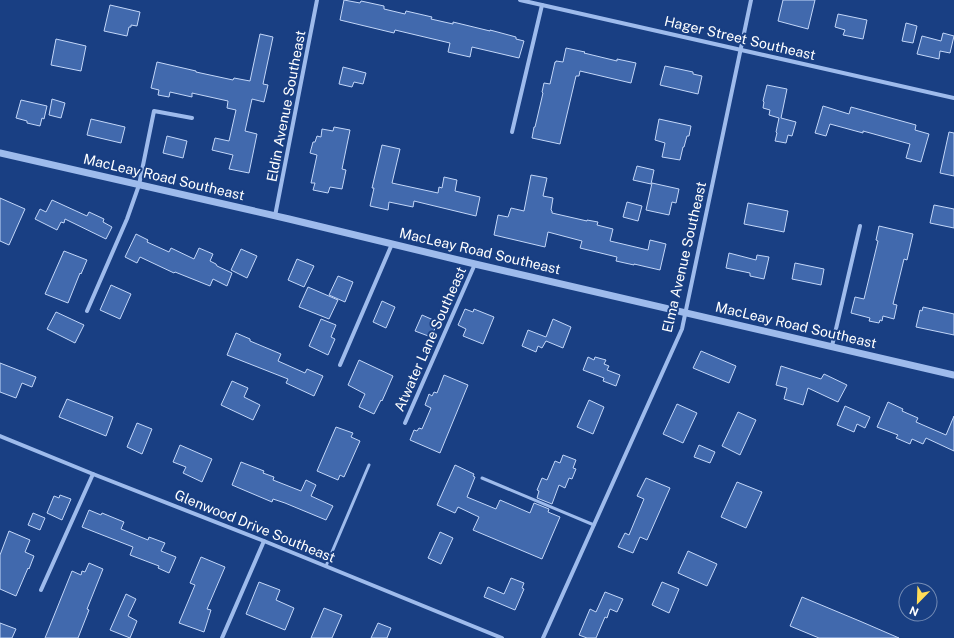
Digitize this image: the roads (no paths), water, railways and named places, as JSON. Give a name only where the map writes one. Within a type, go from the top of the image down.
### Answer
[{"type":"street","name":"Eldin Avenue Southeast","points":[[275,216],[317,0]]},
{"type":"street","name":"Hager Street Southeast","points":[[520,0],[954,98]]},
{"type":"street","name":"Elma Avenue Southeast","points":[[543,638],[682,329],[751,0]]},
{"type":"street","points":[[512,132],[542,5]]},
{"type":"street","points":[[87,310],[127,219],[139,185],[154,111],[192,118]]},
{"type":"street","name":"MacLeay Road Southeast","points":[[0,153],[954,375]]},
{"type":"street","points":[[832,346],[860,226]]},
{"type":"street","points":[[340,364],[392,244]]},
{"type":"street","name":"Atwater Lane Southeast","points":[[405,423],[475,264]]},
{"type":"street","name":"Glenwood Drive Southeast","points":[[0,436],[93,474],[264,540],[502,638]]},
{"type":"street","points":[[41,590],[93,474]]},
{"type":"street","points":[[222,638],[264,540]]},
{"type":"lane","points":[[326,566],[369,465]]},
{"type":"lane","points":[[482,478],[594,525]]}]
